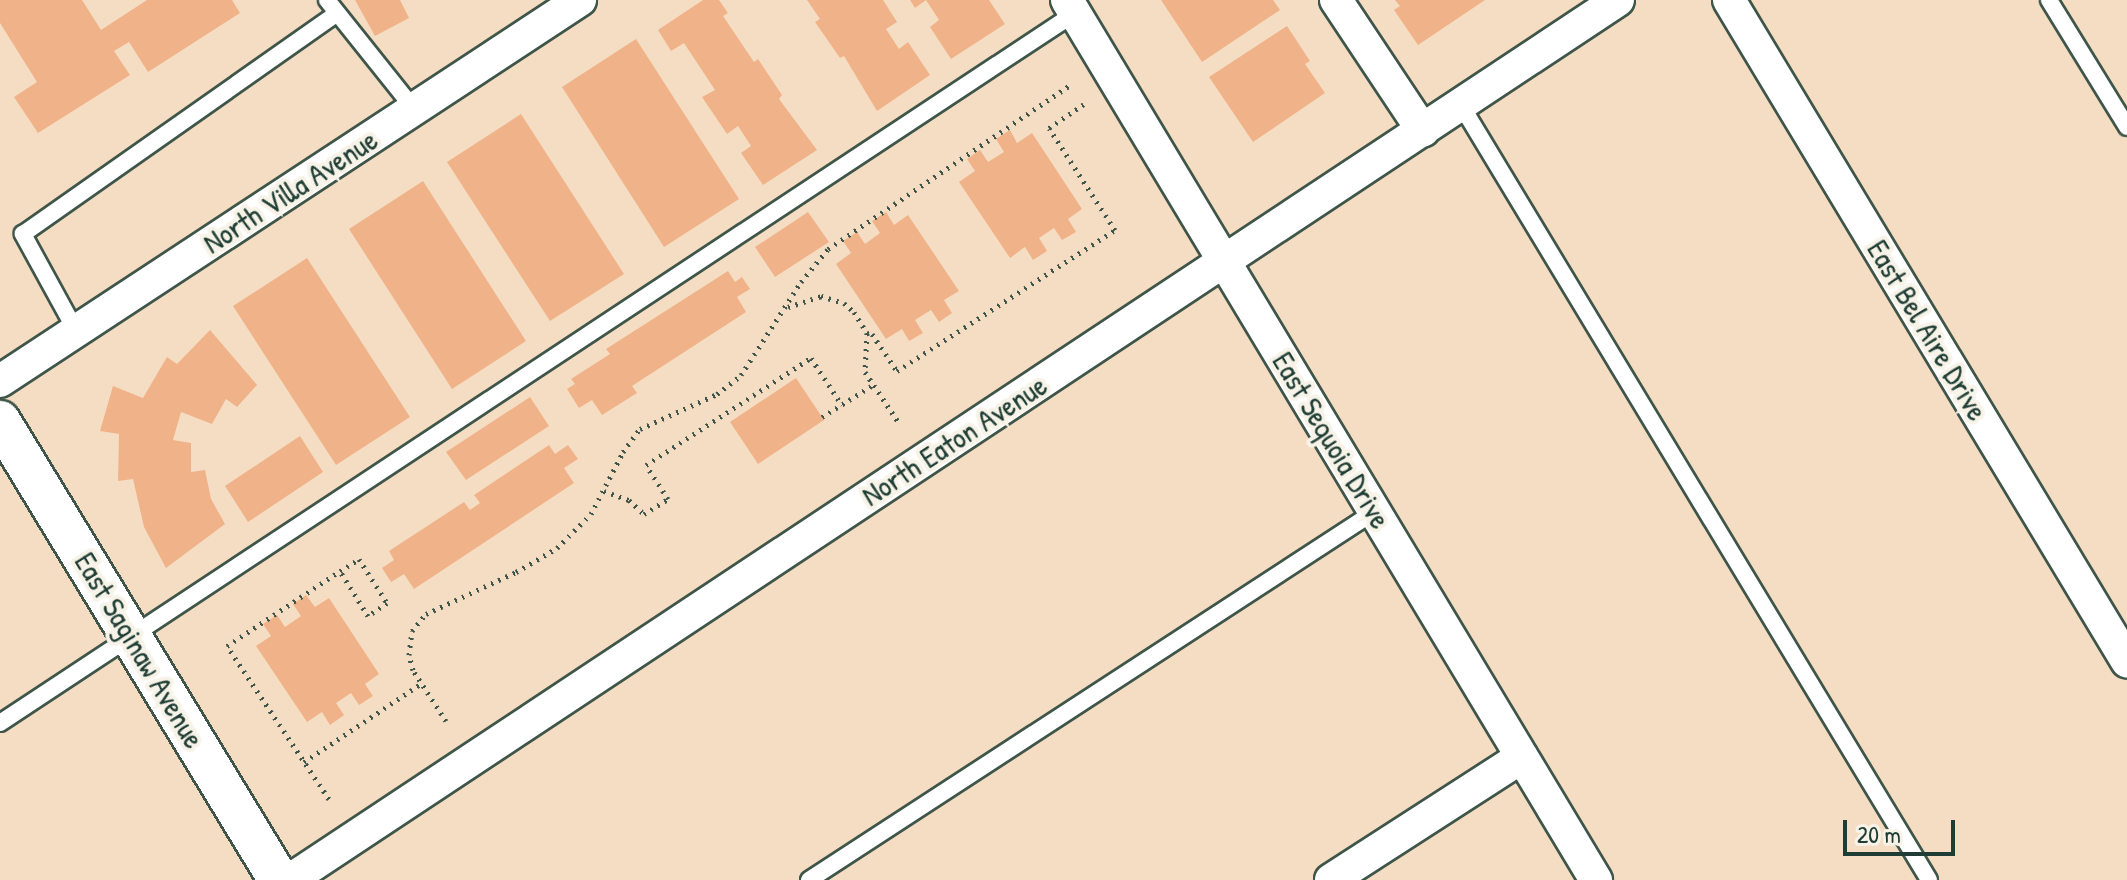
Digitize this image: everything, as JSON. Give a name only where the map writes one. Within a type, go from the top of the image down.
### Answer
[{"type":"street","name":"North Villa Avenue","points":[[0,381],[580,0]]},
{"type":"street","points":[[1336,0],[1423,131]]},
{"type":"street","name":"North Eaton Avenue","points":[[290,880],[1618,0]]},
{"type":"street","name":"East Bel Aire Drive","points":[[1729,0],[2127,661]]},
{"type":"street","name":"East Sequoia Drive","points":[[1071,6],[1596,880]]},
{"type":"street","name":"East Saginaw Avenue","points":[[0,421],[279,880]]},
{"type":"street","points":[[1331,880],[1522,757]]},
{"type":"lane","points":[[2049,0],[2127,127]]},
{"type":"lane","points":[[0,723],[1071,6]]},
{"type":"lane","points":[[76,331],[23,234],[331,7],[414,109]]},
{"type":"lane","points":[[1461,105],[1929,880]]},
{"type":"lane","points":[[809,880],[1374,512]]},
{"type":"path","points":[[446,721],[413,670],[409,643],[412,631],[426,614],[516,572],[557,548],[591,514],[623,452],[640,429],[730,386],[751,362],[801,282],[828,249],[1072,84]]},
{"type":"path","points":[[867,333],[872,334],[897,371],[1115,230],[1049,128],[1084,104]]},
{"type":"path","points":[[784,310],[810,297],[833,298],[854,312],[867,333],[865,372],[899,423]]},
{"type":"path","points":[[604,491],[629,500],[644,514],[668,499],[646,465],[811,358],[842,405]]},
{"type":"path","points":[[822,417],[873,385]]},
{"type":"path","points":[[329,799],[227,646],[340,571],[359,559],[387,603],[368,616],[340,571]]},
{"type":"path","points":[[304,762],[422,683]]},
{"type":"building","points":[[0,0],[82,0],[101,30],[147,0],[232,0],[240,13],[148,72],[129,42],[114,51],[130,75],[38,133],[14,97],[37,82],[0,23]]},
{"type":"building","points":[[355,0],[400,0],[409,18],[375,36]]},
{"type":"building","points":[[703,0],[719,0],[728,13],[723,16],[754,62],[758,59],[782,95],[779,99],[817,150],[763,185],[741,153],[751,146],[738,126],[727,134],[702,97],[715,90],[684,43],[671,51],[658,30]]},
{"type":"building","points":[[807,0],[883,0],[897,22],[886,29],[899,49],[908,42],[930,75],[877,111],[844,56],[840,58],[815,22],[820,19]]},
{"type":"building","points":[[910,0],[926,0],[915,8]]},
{"type":"building","points":[[926,0],[989,0],[1005,24],[951,59],[930,27],[939,20]]},
{"type":"building","points":[[1161,0],[1273,0],[1280,10],[1202,62]]},
{"type":"building","points":[[1395,0],[1485,0],[1418,45],[1394,10],[1400,6]]},
{"type":"building","points":[[1287,26],[1310,61],[1305,64],[1325,93],[1253,142],[1209,77]]},
{"type":"building","points":[[636,39],[739,199],[664,247],[562,87]]},
{"type":"building","points":[[521,114],[624,274],[550,321],[447,162]]},
{"type":"building","points":[[1010,130],[1017,143],[1032,133],[1082,209],[1068,219],[1076,232],[1062,240],[1054,228],[1039,238],[1047,251],[1033,260],[1025,247],[1010,258],[959,182],[975,171],[967,159],[980,150],[988,162],[1004,152],[996,139]]},
{"type":"building","points":[[423,181],[526,341],[452,389],[349,229]]},
{"type":"building","points":[[808,212],[829,242],[775,277],[755,247]]},
{"type":"building","points":[[886,212],[894,225],[908,215],[959,291],[944,300],[952,313],[939,322],[931,310],[915,320],[923,333],[909,341],[902,329],[886,339],[836,264],[851,253],[843,241],[857,232],[865,244],[880,233],[872,221]]},
{"type":"building","points":[[307,258],[410,417],[336,465],[233,306]]},
{"type":"building","points":[[728,271],[735,282],[742,277],[750,289],[737,297],[746,312],[632,386],[637,393],[602,415],[592,400],[579,408],[567,389],[575,384],[571,379],[610,354],[606,349]]},
{"type":"building","points":[[210,330],[257,385],[237,407],[226,399],[212,424],[181,412],[173,440],[191,443],[191,472],[205,470],[211,499],[225,524],[166,568],[144,527],[133,479],[118,481],[119,434],[100,431],[113,386],[143,398],[167,357],[177,364]]},
{"type":"building","points":[[796,378],[824,420],[758,464],[730,422]]},
{"type":"building","points":[[530,397],[549,426],[466,480],[446,452]]},
{"type":"building","points":[[300,436],[323,472],[248,522],[225,486]]},
{"type":"building","points":[[549,445],[555,454],[568,445],[578,459],[564,468],[574,483],[414,589],[404,574],[391,582],[382,568],[394,560],[389,551],[464,502],[470,510],[480,503],[474,495]]},
{"type":"building","points":[[306,595],[315,607],[329,598],[379,674],[365,684],[373,696],[359,705],[351,693],[336,703],[344,715],[330,725],[322,712],[307,722],[256,646],[271,636],[263,624],[277,615],[285,627],[301,616],[293,604]]}]
